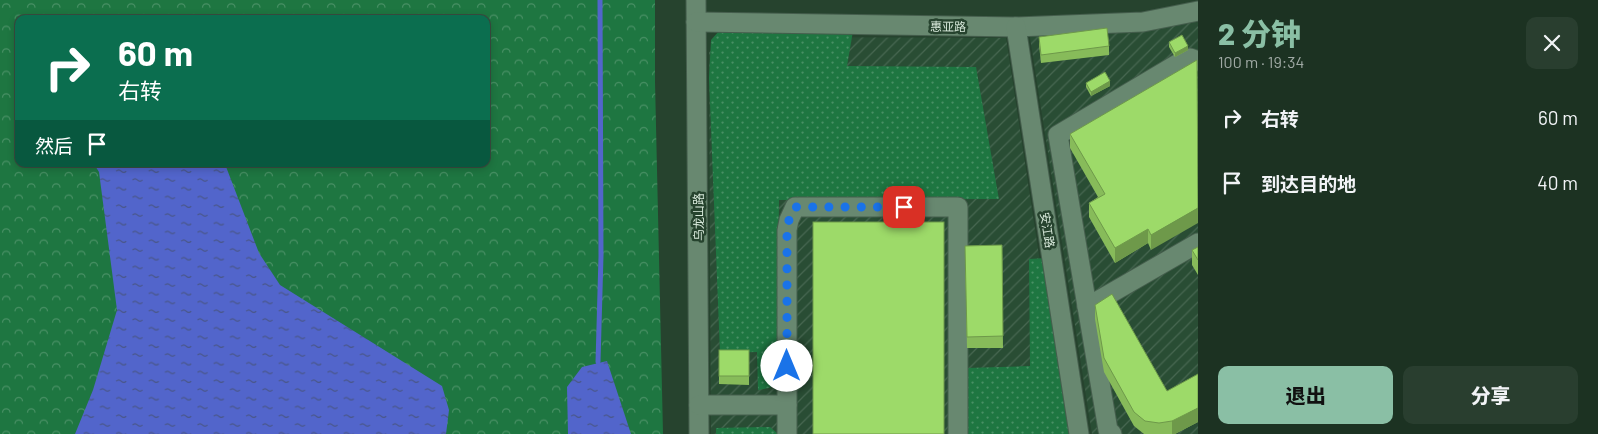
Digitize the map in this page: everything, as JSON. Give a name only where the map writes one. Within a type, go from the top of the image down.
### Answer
[{"type":"street","name":"乌龙山路","points":[[696,0],[699,434]]},
{"type":"street","name":"惠亚路","points":[[696,22],[1016,27],[1144,22],[1198,10]]},
{"type":"street","name":"安江路","points":[[1016,27],[1079,434]]},
{"type":"street","points":[[1112,434],[1108,430],[1058,135],[1184,60],[1190,58],[1198,61]]},
{"type":"street","points":[[787,434],[787,230],[795,207],[958,207],[958,434]]},
{"type":"street","points":[[1087,306],[1198,242]]},
{"type":"street","points":[[699,404],[787,405]]},
{"type":"shaded area","points":[[1191,18],[1198,21],[1198,434],[1092,434],[1029,31]]},
{"type":"shaded area","points":[[729,37],[1006,38],[1066,434],[711,434],[709,52]]},
{"type":"green space","points":[[0,0],[655,0],[655,82],[663,434],[0,434]]},
{"type":"green space","points":[[719,31],[853,31],[847,66],[976,67],[999,199],[779,200],[777,382],[769,388],[758,390],[757,352],[720,353],[709,78],[711,40]]},
{"type":"green space","points":[[1046,258],[1074,434],[967,434],[967,368],[1030,366],[1029,259]]},
{"type":"green space","points":[[770,427],[778,434],[716,434],[716,428]]},
{"type":"water","points":[[96,167],[226,167],[259,253],[280,285],[442,386],[449,410],[446,434],[75,434],[93,390],[117,310],[99,172]]},
{"type":"water","points":[[607,361],[631,434],[568,434],[567,387],[582,367]]},
{"type":"building","points":[[1107,28],[1109,46],[1041,55],[1039,37]]},
{"type":"building","points":[[1182,35],[1188,46],[1175,53],[1169,42]]},
{"type":"building","points":[[1197,60],[1198,208],[1151,235],[1148,229],[1115,248],[1089,203],[1105,194],[1070,134]]},
{"type":"building","points":[[1105,72],[1110,81],[1091,92],[1086,83]]},
{"type":"building","points":[[813,222],[944,222],[944,434],[813,434]]},
{"type":"building","points":[[1002,245],[1003,336],[967,337],[965,246]]},
{"type":"building","points":[[1198,247],[1198,260],[1192,250]]},
{"type":"building","points":[[1112,294],[1167,391],[1198,374],[1198,408],[1172,421],[1159,423],[1145,421],[1134,412],[1104,358],[1095,305]]},
{"type":"building","points":[[719,350],[749,350],[749,376],[719,376]]},
{"type":"waterway","points":[[598,362],[601,256],[600,0]]},
{"type":"route","points":[[787,366],[787,230],[795,207],[904,207]]}]
